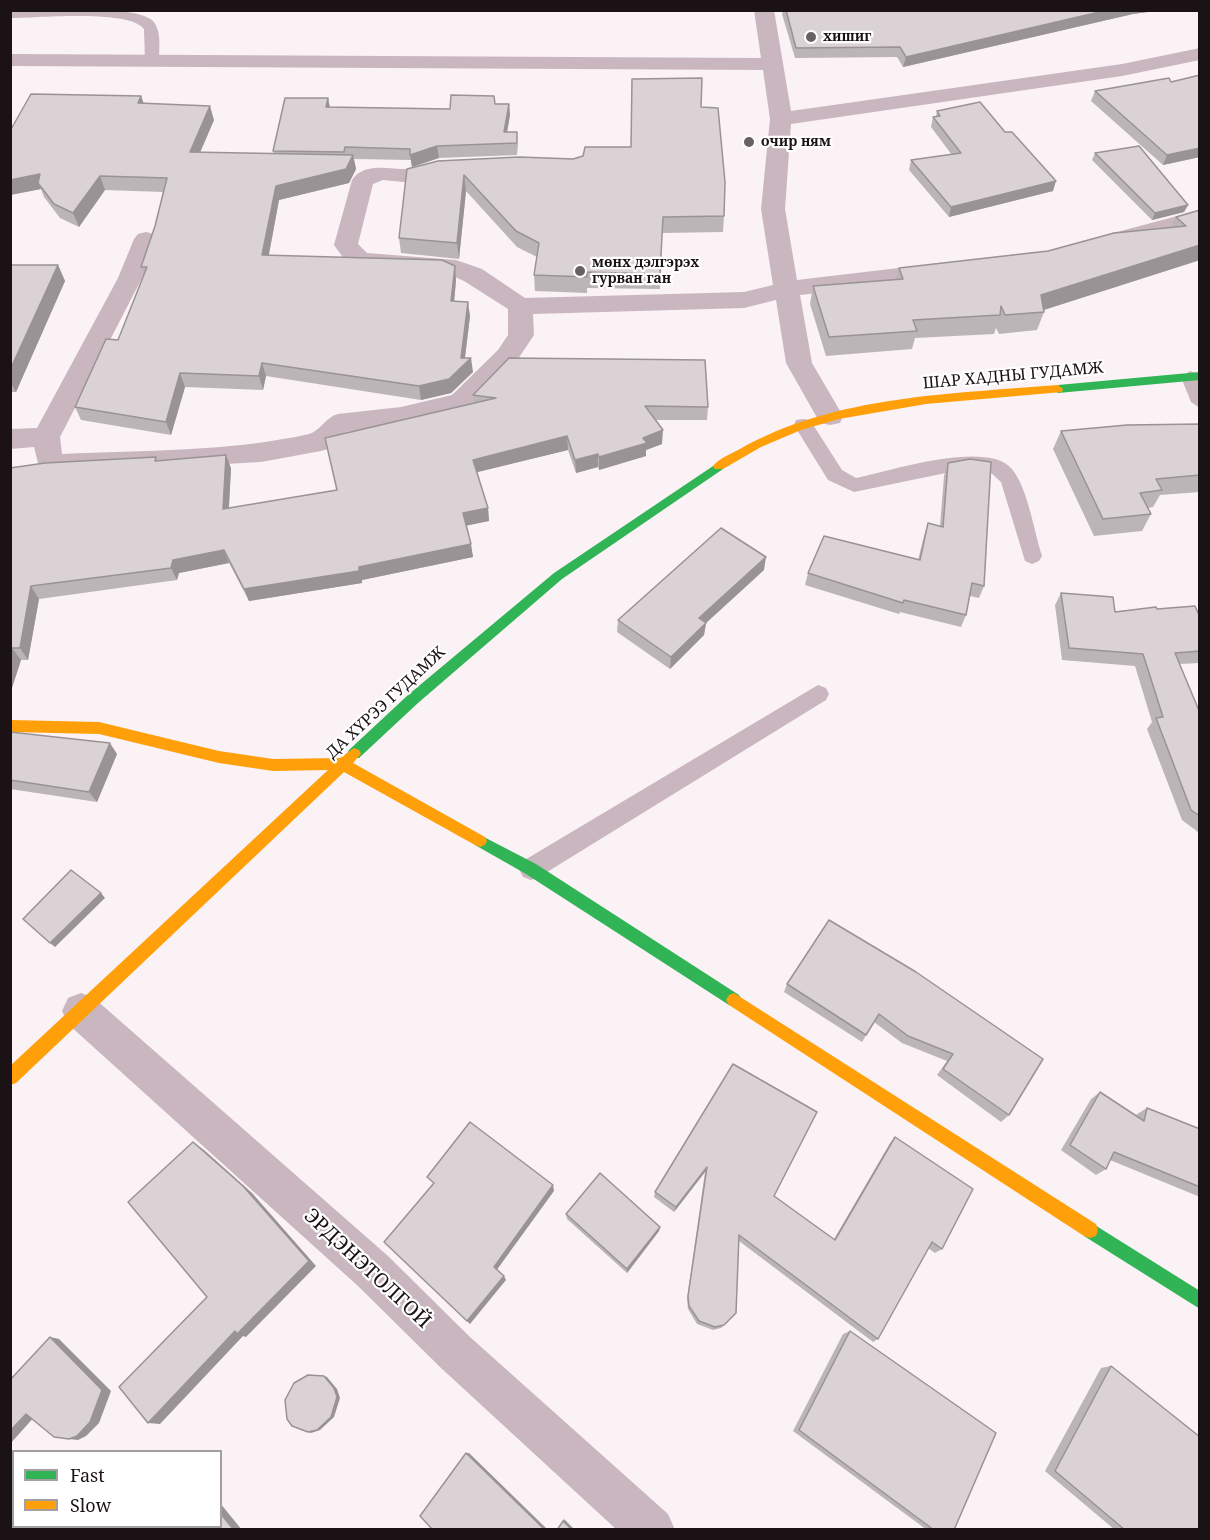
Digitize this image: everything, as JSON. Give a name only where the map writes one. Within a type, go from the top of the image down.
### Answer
[{"type":"main road","name":"ШАР ХАДНЫ ГУДАМЖ","points":[[830,416],[976,395],[1195,377]]},
{"type":"main road","name":"ДА ХҮРЭЭ ГУДАМЖ","points":[[10,1077],[343,764],[464,654],[558,576],[730,458],[803,425],[830,416]]},
{"type":"main road","points":[[10,726],[99,728],[219,757],[273,765],[343,764],[531,868],[1200,1301]]},
{"type":"street","points":[[764,10],[780,119],[773,209],[798,363],[830,416]]},
{"type":"street","points":[[780,119],[1122,70],[1200,54]]},
{"type":"street","points":[[10,60],[772,64]]},
{"type":"street","points":[[469,165],[437,167],[414,176],[381,173],[363,180],[346,245],[360,261],[447,265],[473,275],[520,306],[744,300],[787,289],[960,268]]},
{"type":"street","points":[[1087,247],[1200,217]]},
{"type":"street","points":[[146,238],[130,278],[46,438],[50,464],[155,460],[261,452],[321,441],[338,423],[401,416],[461,402],[507,356],[521,334],[520,306]]},
{"type":"street","points":[[10,439],[46,438]]},
{"type":"street","name":"ЭРДЭНЭТОЛГОЙ","points":[[81,1011],[373,1271],[455,1352],[652,1530]]},
{"type":"lane","points":[[10,14],[105,14],[134,17],[145,21],[151,29],[152,61]]},
{"type":"lane","points":[[1195,377],[1200,402]]},
{"type":"lane","points":[[803,425],[835,475],[854,485],[965,462],[993,465],[1004,472],[1010,482],[1032,556]]},
{"type":"lane","points":[[531,868],[818,694]]},
{"type":"building","points":[[786,10],[1108,10],[906,57],[900,47],[796,48]]},
{"type":"building","points":[[1200,75],[1200,148],[1167,155],[1095,91],[1169,78],[1171,82]]},
{"type":"building","points":[[702,78],[701,107],[718,108],[725,182],[724,216],[663,217],[660,274],[587,272],[587,277],[534,275],[539,243],[516,231],[464,175],[457,243],[399,238],[407,169],[438,161],[519,157],[573,159],[583,156],[585,147],[631,147],[632,79]]},
{"type":"building","points":[[31,94],[141,96],[138,103],[210,106],[190,152],[353,155],[346,169],[276,186],[262,255],[442,260],[455,266],[451,301],[468,302],[461,358],[471,358],[449,379],[419,386],[262,363],[259,376],[180,373],[166,422],[75,407],[106,339],[118,340],[147,267],[141,267],[155,226],[167,178],[100,176],[73,213],[54,204],[38,183],[40,174],[10,180],[10,131]]},
{"type":"building","points":[[451,95],[494,96],[495,104],[509,104],[504,132],[517,132],[517,143],[437,146],[410,155],[410,149],[345,147],[344,152],[273,151],[285,98],[328,98],[326,107],[450,109]]},
{"type":"building","points":[[980,102],[1005,132],[1012,132],[1056,181],[951,207],[911,160],[961,153],[933,117],[940,116],[937,111]]},
{"type":"building","points":[[1139,146],[1188,205],[1155,213],[1095,153]]},
{"type":"building","points":[[1200,210],[1200,245],[1041,295],[1044,312],[1005,315],[1001,306],[1000,315],[913,320],[917,331],[829,337],[813,286],[903,279],[899,268],[1048,251],[1114,233],[1186,226],[1176,217]]},
{"type":"building","points":[[10,265],[58,265],[10,370]]},
{"type":"building","points":[[509,358],[705,360],[708,407],[645,406],[663,430],[643,438],[647,443],[599,457],[598,454],[575,460],[567,436],[473,460],[488,508],[463,513],[471,544],[359,567],[359,571],[244,589],[224,550],[173,560],[171,568],[31,586],[20,648],[12,648],[10,654],[10,468],[45,463],[156,457],[155,461],[226,455],[223,509],[337,490],[325,438],[496,398],[473,395]]},
{"type":"building","points":[[1200,424],[1200,475],[1156,479],[1162,490],[1140,493],[1151,514],[1103,519],[1061,431],[1127,425]]},
{"type":"building","points":[[970,459],[991,462],[984,586],[972,583],[966,615],[904,600],[903,603],[808,573],[824,536],[920,560],[928,523],[943,527],[948,463]]},
{"type":"building","points":[[721,528],[766,557],[699,618],[706,623],[671,657],[618,620]]},
{"type":"building","points":[[1061,593],[1113,597],[1115,612],[1156,607],[1157,609],[1195,606],[1200,617],[1200,651],[1175,653],[1200,713],[1200,816],[1191,810],[1156,718],[1163,717],[1143,654],[1069,648]]},
{"type":"building","points":[[10,732],[110,743],[89,792],[10,780]]},
{"type":"building","points":[[71,870],[101,893],[50,943],[23,919]]},
{"type":"building","points":[[829,920],[916,972],[1043,1059],[1009,1115],[943,1069],[953,1054],[908,1036],[879,1014],[866,1035],[787,984]]},
{"type":"building","points":[[733,1064],[817,1112],[774,1196],[835,1240],[895,1137],[973,1189],[942,1249],[932,1242],[878,1339],[739,1235],[736,1313],[724,1325],[715,1327],[699,1321],[689,1306],[688,1296],[707,1167],[676,1207],[655,1192]]},
{"type":"building","points":[[1100,1092],[1144,1121],[1147,1108],[1200,1129],[1200,1187],[1114,1152],[1106,1169],[1070,1145]]},
{"type":"building","points":[[470,1122],[553,1185],[494,1267],[504,1276],[467,1321],[384,1242],[434,1183],[427,1177]]},
{"type":"building","points":[[193,1142],[243,1186],[309,1261],[237,1334],[235,1331],[148,1423],[119,1387],[207,1297],[128,1202]]},
{"type":"building","points":[[600,1173],[660,1227],[627,1269],[566,1214]]},
{"type":"building","points":[[850,1331],[996,1433],[954,1530],[934,1530],[799,1430]]},
{"type":"building","points":[[50,1337],[102,1390],[90,1422],[77,1436],[69,1439],[54,1437],[26,1414],[10,1431],[10,1380]]},
{"type":"building","points":[[1111,1366],[1200,1437],[1200,1530],[1125,1530],[1055,1471]]},
{"type":"building","points":[[308,1375],[324,1376],[334,1388],[337,1397],[331,1417],[317,1430],[308,1432],[292,1426],[287,1419],[285,1400],[294,1383]]},
{"type":"building","points":[[466,1453],[545,1530],[433,1530],[420,1516]]},
{"type":"building","points":[[222,1515],[234,1530],[131,1530],[130,1528],[222,1528]]},
{"type":"building","points":[[563,1521],[572,1530],[557,1530]]},
{"type":"traffic: fast","points":[[1058,389],[1200,376]]},
{"type":"traffic: fast","points":[[354,754],[413,699],[558,576],[719,466]]},
{"type":"traffic: fast","points":[[480,841],[531,869],[734,1000]]},
{"type":"traffic: fast","points":[[1090,1230],[1200,1301]]},
{"type":"traffic: slow","points":[[719,466],[757,444],[839,415],[926,400],[1058,389]]},
{"type":"traffic: slow","points":[[10,726],[99,728],[219,757],[273,765],[343,764],[480,841]]},
{"type":"traffic: slow","points":[[10,1077],[354,754]]},
{"type":"traffic: slow","points":[[734,1000],[1090,1230]]},
{"type":"place","name":"хишиг","points":[[811,37]]},
{"type":"place","name":"очир ням","points":[[749,142]]},
{"type":"place","name":"мөнх дэлгэрэх гурван ган","points":[[580,271]]}]
